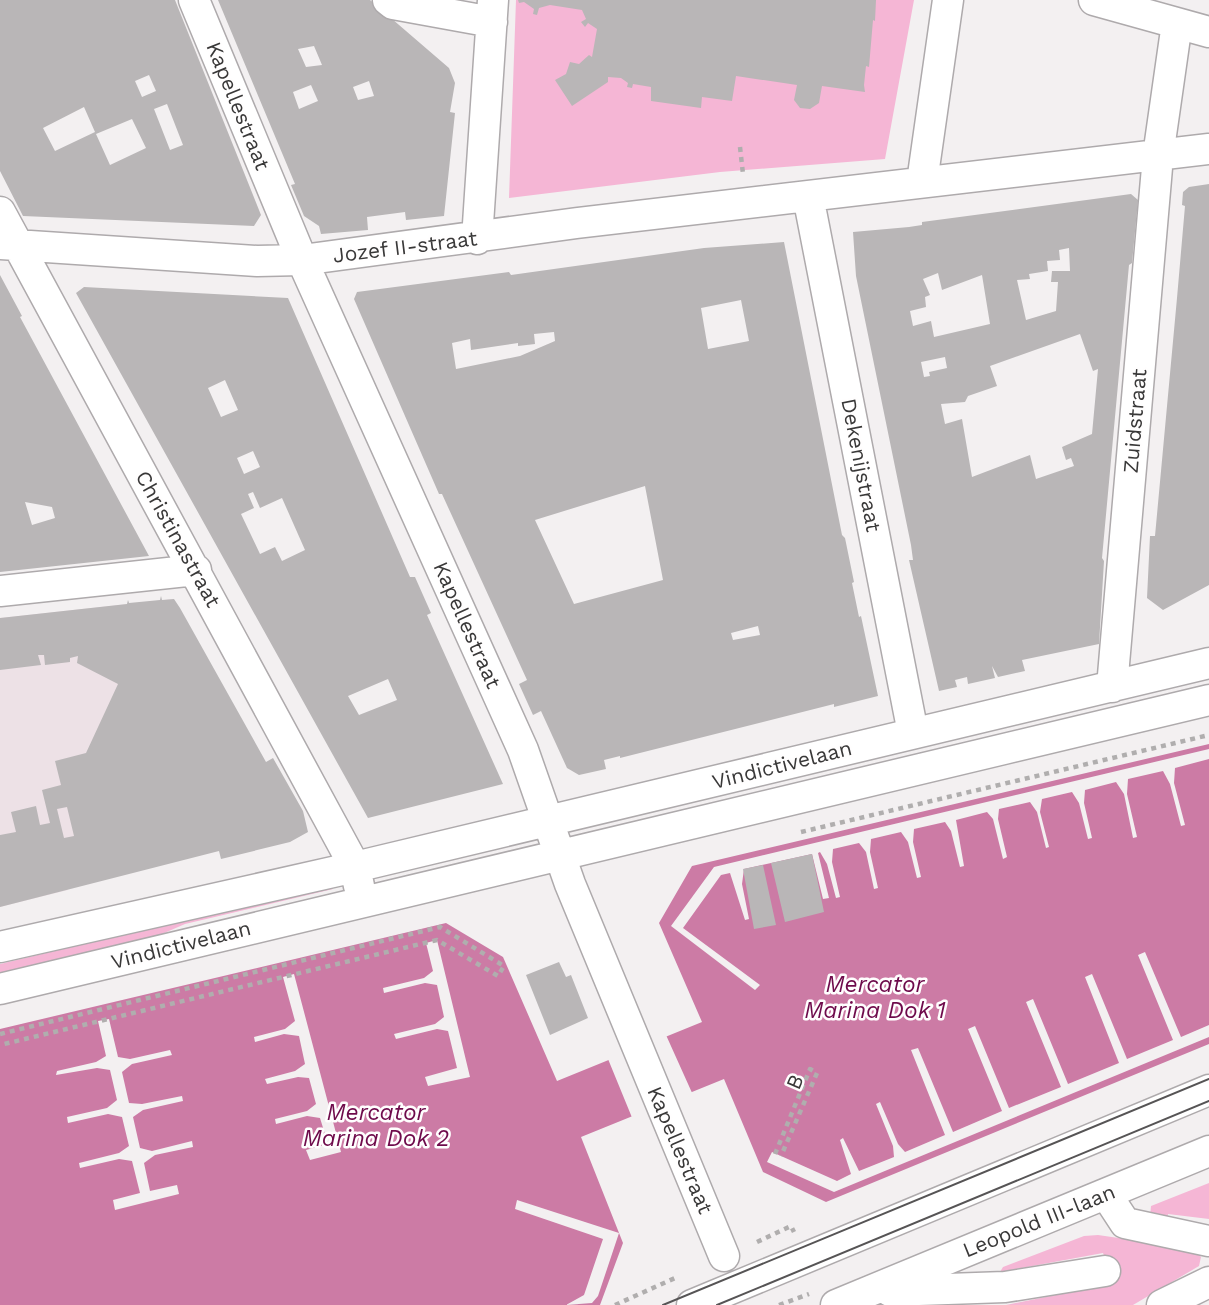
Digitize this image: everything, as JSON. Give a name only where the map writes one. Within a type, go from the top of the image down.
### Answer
[{"type":"street","name":"Kapellestraat","points":[[194,0],[302,260],[523,750],[560,855],[724,1256]]},
{"type":"street","points":[[388,0],[393,4],[492,11],[477,239]]},
{"type":"street","points":[[922,182],[948,0]]},
{"type":"street","points":[[1094,0],[1209,32]]},
{"type":"street","name":"Zuidstraat","points":[[1112,687],[1158,156],[1178,23]]},
{"type":"street","name":"Jozef II-straat","points":[[9,245],[257,261],[302,260],[477,239],[577,223],[1209,149]]},
{"type":"street","name":"Dekenijstraat","points":[[808,196],[914,733]]},
{"type":"street","name":"Christinastraat","points":[[0,212],[9,245],[196,570],[355,867]]},
{"type":"street","points":[[0,590],[196,570]]},
{"type":"street","name":"Vindictivelaan","points":[[0,947],[355,867],[1209,663]]},
{"type":"street","name":"Vindictivelaan","points":[[0,989],[361,900],[1209,700]]},
{"type":"street","points":[[355,867],[361,900]]},
{"type":"street","points":[[692,1305],[1209,1090]]},
{"type":"street","name":"Leopold III-laan","points":[[836,1305],[1209,1151]]},
{"type":"street","points":[[1106,1194],[1125,1223],[1209,1241]]},
{"type":"street","points":[[869,1291],[1005,1287],[1105,1271]]},
{"type":"street","points":[[1162,1305],[1209,1282]]},
{"type":"street","points":[[869,1291],[908,1305]]},
{"type":"path","points":[[0,1034],[440,927],[504,966],[498,976],[438,940],[0,1045]]},
{"type":"path","name":"B","points":[[775,1154],[810,1069],[817,1073],[781,1156]]},
{"type":"path","points":[[615,1305],[677,1277]]},
{"type":"path","points":[[629,1298],[632,1305]]},
{"type":"shaded area","points":[[516,0],[914,0],[885,159],[720,172],[509,198]]},
{"type":"shaded area","points":[[174,599],[68,890],[0,907],[0,618]]},
{"type":"shaded area","points":[[332,885],[333,889],[185,924],[132,947],[0,978],[0,964]]},
{"type":"shaded area","points":[[1209,1183],[1209,1219],[1168,1214],[1167,1224],[1150,1217],[1151,1206]]},
{"type":"shaded area","points":[[1098,1235],[1194,1249],[1201,1257],[1199,1266],[1133,1305],[1006,1305],[1115,1283],[1103,1253],[1000,1272],[1003,1267],[1084,1236]]},
{"type":"water","points":[[1209,744],[1209,1044],[826,1202],[763,1172],[724,1079],[581,1137],[623,1243],[600,1305],[0,1305],[0,1029],[446,923],[503,957],[557,1081],[702,1022],[659,923],[692,866]]},
{"type":"pier","points":[[1209,749],[1209,759],[1175,768],[1174,783],[1185,825],[1181,826],[1170,784],[1163,771],[1128,779],[1127,794],[1137,837],[1133,838],[1124,794],[1116,782],[1085,790],[1084,803],[1092,838],[1088,839],[1079,803],[1072,792],[1042,799],[1040,812],[1049,847],[1046,848],[1037,812],[1030,802],[999,809],[998,819],[1007,857],[1003,859],[993,819],[987,812],[956,820],[964,866],[960,867],[951,831],[945,822],[914,829],[913,842],[921,877],[917,878],[908,842],[901,832],[871,839],[870,852],[878,888],[874,889],[866,852],[859,843],[833,849],[832,862],[840,897],[836,898],[827,864],[820,852],[818,853],[829,898],[823,899],[812,854],[744,869],[742,884],[749,919],[745,920],[730,873],[721,875],[683,928],[760,985],[755,990],[671,926],[714,867]]},
{"type":"pier","points":[[437,940],[470,1077],[428,1086],[425,1077],[457,1068],[448,1031],[437,1029],[396,1039],[394,1034],[435,1024],[444,1017],[437,985],[425,983],[384,993],[383,988],[424,978],[433,971],[426,943]]},
{"type":"pier","points":[[1145,952],[1181,1037],[1209,1025],[1209,1037],[834,1192],[767,1162],[772,1152],[837,1181],[851,1174],[840,1140],[843,1138],[859,1171],[894,1157],[893,1146],[876,1104],[880,1102],[898,1144],[905,1152],[945,1135],[911,1050],[918,1048],[953,1132],[1002,1111],[968,1029],[975,1026],[1009,1108],[1061,1087],[1026,1002],[1033,999],[1068,1084],[1119,1063],[1085,977],[1092,974],[1127,1059],[1173,1040],[1138,955]]},
{"type":"pier","points":[[294,974],[341,1152],[310,1160],[306,1150],[328,1144],[320,1118],[307,1116],[276,1124],[275,1119],[307,1111],[316,1104],[309,1078],[298,1077],[267,1084],[265,1079],[295,1071],[305,1064],[299,1036],[284,1034],[255,1042],[254,1037],[285,1029],[295,1021],[283,977]]},
{"type":"pier","points":[[109,1019],[118,1057],[130,1059],[170,1050],[172,1055],[132,1064],[122,1072],[129,1103],[142,1104],[182,1096],[183,1101],[143,1110],[133,1117],[140,1148],[152,1151],[192,1141],[193,1147],[155,1155],[144,1163],[150,1191],[177,1185],[179,1194],[115,1210],[113,1200],[140,1193],[132,1161],[119,1159],[80,1168],[79,1163],[119,1153],[129,1146],[122,1117],[108,1114],[68,1123],[67,1117],[107,1108],[117,1100],[110,1070],[97,1068],[56,1075],[57,1071],[96,1062],[106,1056],[98,1021]]},
{"type":"pier","points":[[666,1035],[693,1095],[633,1120],[608,1059]]},
{"type":"pier","points":[[517,1200],[619,1233],[598,1296],[592,1303],[566,1305],[584,1295],[603,1239],[515,1209]]},
{"type":"building","points":[[0,0],[175,0],[261,215],[254,226],[23,216],[0,171]],"holes":[[[149,75],[156,91],[142,97],[135,81]],[[167,104],[183,145],[170,150],[154,109]],[[84,107],[95,132],[55,151],[43,128]],[[132,119],[146,148],[110,165],[96,134]]]},
{"type":"building","points":[[218,0],[370,0],[449,68],[455,83],[450,112],[455,113],[444,216],[406,220],[405,212],[367,217],[368,230],[321,234],[319,226],[304,216],[291,185],[295,184]],"holes":[[[314,46],[322,65],[306,67],[298,49]],[[369,81],[374,96],[358,100],[353,87]],[[311,85],[318,101],[299,109],[293,92]]]},
{"type":"building","points":[[518,0],[876,0],[865,92],[822,86],[819,103],[810,109],[800,108],[794,100],[797,85],[736,76],[732,101],[702,97],[701,108],[651,101],[651,87],[633,84],[632,88],[627,87],[628,83],[621,78],[608,77],[608,82],[572,106],[555,80],[566,74],[570,62],[579,64],[589,55],[592,57],[597,29],[588,23],[585,27],[581,22],[586,19],[582,10],[550,5],[539,8],[537,15],[533,14],[534,9],[524,2],[519,3]]},
{"type":"building","points":[[1209,184],[1209,585],[1163,610],[1147,598],[1150,536],[1155,536],[1177,298],[1185,206],[1182,205],[1183,192],[1189,187]]},
{"type":"building","points":[[1131,194],[1138,200],[1132,263],[1129,265],[1102,558],[1104,561],[1099,644],[1022,660],[1025,671],[998,677],[992,666],[995,678],[968,684],[967,677],[955,680],[957,687],[939,691],[909,560],[913,560],[911,545],[856,276],[853,232],[909,227],[922,225],[922,222]],"holes":[[[1069,248],[1070,271],[1052,271],[1051,282],[1058,282],[1056,311],[1026,320],[1017,280],[1030,279],[1029,274],[1048,271],[1047,261],[1060,260],[1059,250]],[[938,273],[942,290],[982,275],[990,324],[934,337],[931,321],[913,326],[910,311],[926,307],[925,297],[930,295],[923,279]],[[1080,334],[1093,371],[1098,369],[1092,434],[1062,447],[1066,460],[1071,458],[1074,466],[1036,479],[1030,455],[972,477],[962,419],[945,424],[941,404],[965,402],[968,396],[997,386],[990,366]],[[945,357],[947,368],[929,372],[930,376],[924,377],[921,362]]]},
{"type":"building","points":[[784,242],[842,535],[845,538],[859,617],[861,616],[878,696],[834,707],[834,704],[604,760],[606,769],[579,775],[567,768],[541,711],[533,715],[519,684],[527,680],[442,494],[439,494],[354,299],[357,292],[509,272],[511,275],[704,248]],"holes":[[[741,300],[749,341],[708,349],[701,308]],[[554,332],[555,341],[520,356],[456,369],[452,343],[470,339],[471,350],[518,343],[518,346],[535,344],[534,334]],[[645,486],[663,580],[574,604],[535,520]],[[758,626],[760,635],[733,640],[731,633]]]},
{"type":"building","points":[[0,275],[149,556],[0,572]],"holes":[[[25,502],[52,507],[55,518],[32,525]]]},
{"type":"building","points":[[84,287],[288,298],[410,577],[415,577],[431,613],[427,615],[503,784],[368,818],[76,293]],"holes":[[[225,380],[238,410],[221,417],[208,388]],[[253,451],[260,467],[244,474],[237,458]],[[253,492],[260,508],[282,498],[305,550],[282,561],[275,547],[260,554],[241,514],[254,508],[248,494]],[[388,679],[397,700],[359,715],[348,696]]]},
{"type":"building","points":[[161,596],[162,600],[174,599],[180,608],[266,762],[273,758],[303,811],[308,832],[290,842],[221,859],[219,851],[0,907],[0,835],[16,832],[11,812],[36,806],[40,825],[50,823],[42,790],[61,785],[55,761],[86,753],[118,684],[77,663],[78,656],[70,658],[70,662],[45,665],[44,655],[38,655],[41,665],[0,670],[0,618],[127,604],[128,600],[129,603],[160,600]],"holes":[[[67,807],[74,836],[64,838],[57,809]]]},
{"type":"building","points":[[812,854],[824,912],[785,922],[771,863]]},
{"type":"building","points":[[763,865],[776,925],[754,929],[743,869]]},
{"type":"building","points":[[559,962],[566,977],[571,975],[588,1018],[550,1035],[526,975]]},
{"type":"tram line","points":[[663,1305],[1209,1079]]},
{"type":"tram line","points":[[717,1305],[1209,1101]]},
{"type":"water label","name":"Mercator Marina Dok 1","points":[[875,997]]},
{"type":"water label","name":"Mercator Marina Dok 2","points":[[376,1125]]}]
